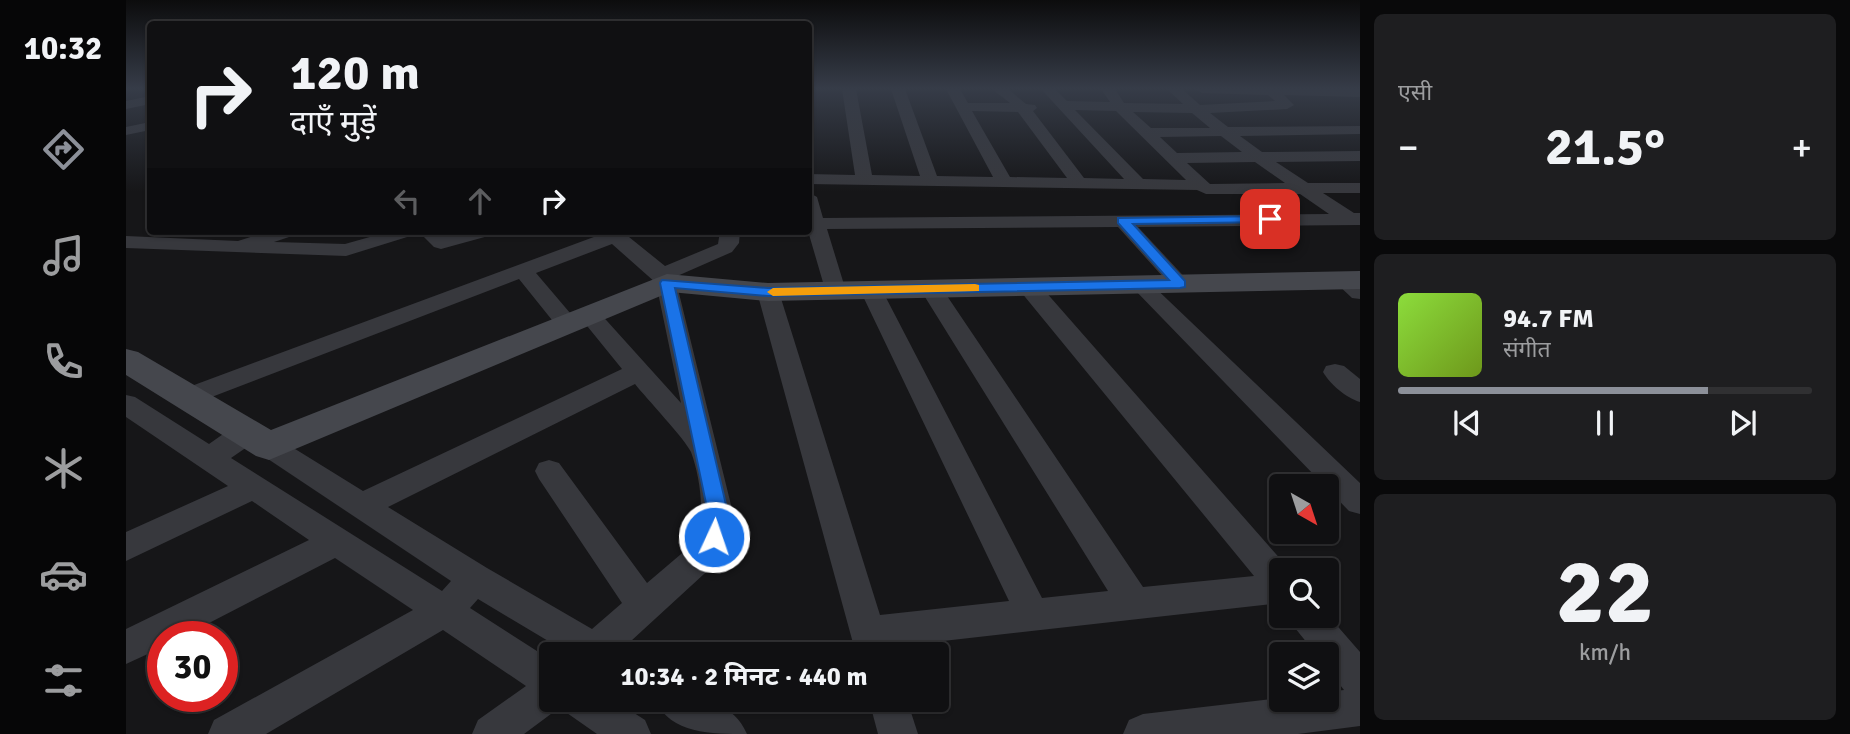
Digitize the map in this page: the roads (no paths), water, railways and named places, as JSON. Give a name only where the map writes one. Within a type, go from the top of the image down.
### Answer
[{"type":"street","points":[[855,123],[864,180]]},
{"type":"street","points":[[910,123],[930,181]]},
{"type":"street","points":[[972,123],[1004,182]]},
{"type":"street","points":[[1034,123],[1079,183]]},
{"type":"street","points":[[1080,123],[1138,184]]},
{"type":"street","points":[[1137,123],[1203,187],[1244,220]]},
{"type":"street","points":[[1215,123],[1303,188],[1356,221]]},
{"type":"street","points":[[126,131],[147,128]]},
{"type":"street","points":[[1147,133],[1360,130]]},
{"type":"street","points":[[1173,158],[1360,156]]},
{"type":"street","points":[[812,179],[1360,188]]},
{"type":"street","points":[[1123,221],[1180,284]]},
{"type":"street","points":[[812,224],[1356,221]]},
{"type":"street","points":[[812,227],[835,291]]},
{"type":"street","points":[[151,243],[163,235]]},
{"type":"street","points":[[240,247],[275,235]]},
{"type":"street","points":[[126,242],[346,250],[398,235]]},
{"type":"street","points":[[432,235],[441,243],[470,235]]},
{"type":"street","points":[[187,397],[617,235]]},
{"type":"street","points":[[607,642],[705,553],[714,537],[718,513],[665,279],[624,235]]},
{"type":"street","points":[[210,457],[579,320],[725,248],[730,235]]},
{"type":"street","points":[[523,271],[638,372],[702,445]]},
{"type":"street","points":[[665,279],[768,292],[1140,284],[1355,285]]},
{"type":"street","points":[[1140,284],[1360,502]]},
{"type":"street","points":[[1029,287],[1269,572]]},
{"type":"street","points":[[931,289],[1135,604]]},
{"type":"street","points":[[872,290],[1032,615]]},
{"type":"street","points":[[768,292],[870,642]]},
{"type":"street","points":[[126,360],[361,506],[460,594],[539,670]]},
{"type":"street","points":[[361,506],[638,372]]},
{"type":"street","points":[[1360,372],[1335,372],[1360,393]]},
{"type":"street","points":[[126,404],[336,542],[570,642]]},
{"type":"street","points":[[549,471],[645,608]]},
{"type":"street","points":[[126,547],[254,487]]},
{"type":"street","points":[[126,647],[336,542]]},
{"type":"street","points":[[882,642],[1032,615],[1269,587]]},
{"type":"street","points":[[228,734],[460,594]]},
{"type":"street","points":[[1317,628],[1360,680]]},
{"type":"street","points":[[492,734],[539,700]]},
{"type":"street","points":[[1143,734],[1360,708]]},
{"type":"street","points":[[598,712],[631,734]]},
{"type":"street","points":[[693,712],[727,734]]},
{"type":"street","points":[[892,712],[898,734]]}]
